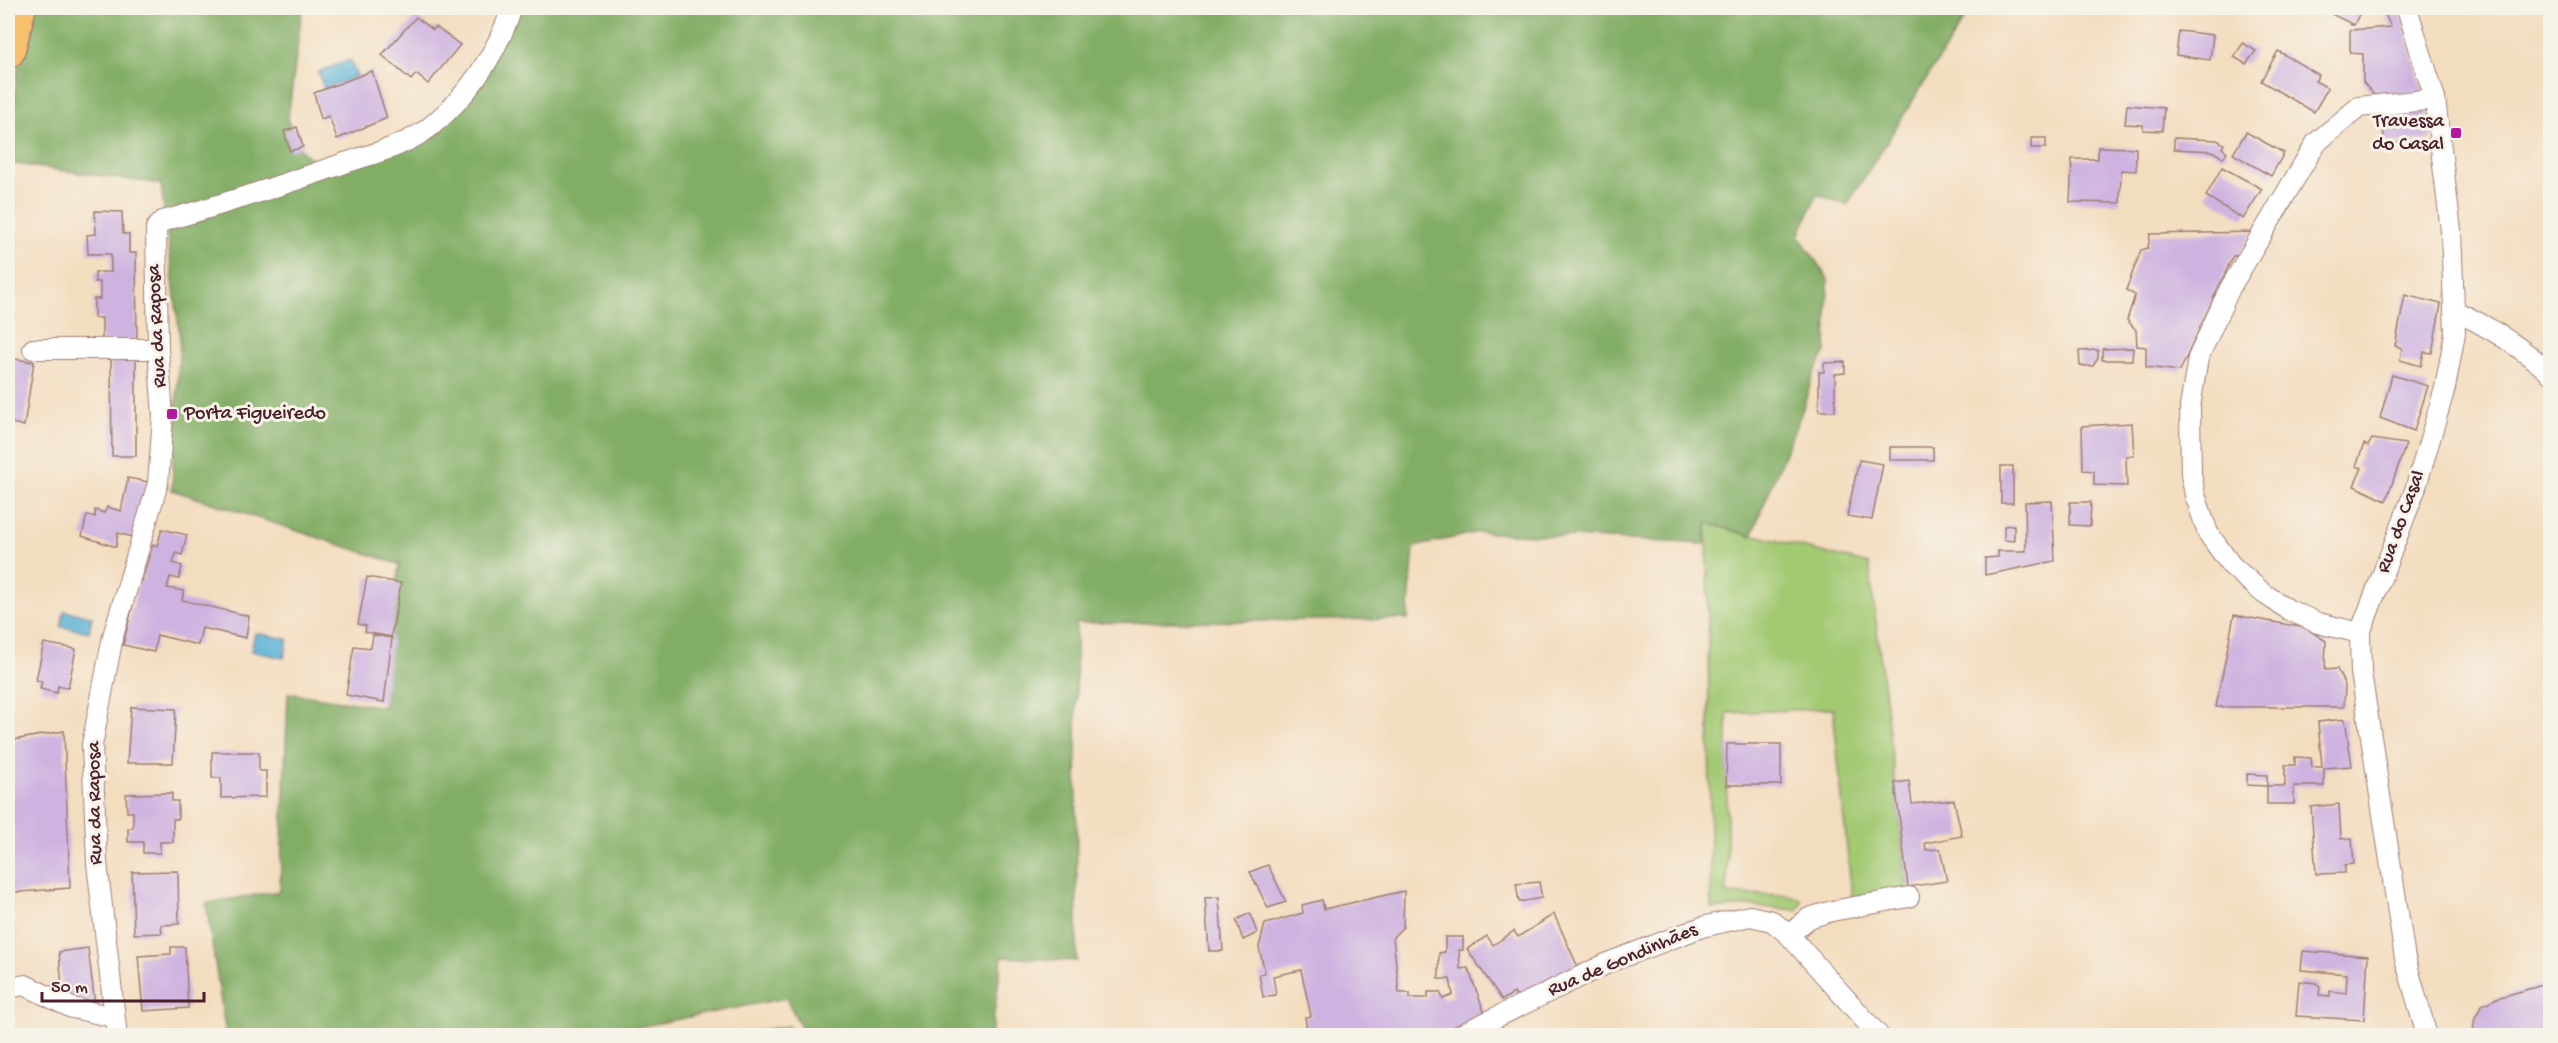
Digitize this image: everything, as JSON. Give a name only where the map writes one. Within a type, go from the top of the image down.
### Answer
[{"type":"highway","points":[[8,51],[19,8]]},
{"type":"street","name":"Rua da Raposa","points":[[115,1026],[97,863],[92,745],[113,636],[158,483],[163,416],[154,237],[158,223],[227,205],[394,146],[428,128],[457,102],[482,71],[502,35],[512,8]]},
{"type":"street","name":"Rua do Casal","points":[[2407,8],[2436,99],[2451,231],[2455,333],[2445,388],[2415,490],[2360,633],[2361,672],[2405,958],[2427,1035]]},
{"type":"street","points":[[2360,633],[2318,623],[2289,610],[2263,593],[2231,565],[2208,533],[2195,495],[2190,453],[2192,397],[2198,358],[2230,288],[2316,143],[2359,107],[2436,99]]},
{"type":"street","points":[[2455,312],[2485,325],[2531,355],[2550,373]]},
{"type":"street","points":[[33,349],[158,349]]},
{"type":"street","points":[[1789,935],[1809,918],[1909,897]]},
{"type":"street","name":"Rua de Gondinhães","points":[[1458,1035],[1610,962],[1702,927],[1750,916],[1773,921],[1789,935],[1879,1035]]},
{"type":"street","points":[[8,988],[25,985],[115,1026]]},
{"type":"green space","points":[[33,8],[294,8],[302,10],[288,118],[294,145],[324,168],[390,148],[468,98],[516,8],[1971,8],[1847,205],[1817,194],[1799,236],[1828,279],[1826,351],[1814,373],[1802,411],[1751,536],[1707,523],[1705,544],[1478,532],[1414,547],[1408,619],[1076,623],[1077,961],[1002,957],[991,1035],[805,1035],[786,998],[598,1035],[226,1035],[206,903],[280,891],[288,693],[383,707],[399,564],[172,490],[180,338],[161,184],[8,163],[19,54]]},
{"type":"green space","points":[[1707,523],[1869,564],[1908,891],[1852,899],[1833,708],[1727,713],[1727,894],[1789,895],[1802,900],[1798,910],[1750,906],[1711,909]]},
{"type":"green space","points":[[788,1026],[793,1035],[744,1035],[744,1033]]},
{"type":"water","points":[[350,60],[357,76],[324,89],[318,72]]},
{"type":"water","points":[[64,611],[92,616],[89,632],[61,627]]},
{"type":"water","points":[[255,633],[288,639],[284,658],[251,651]]},
{"type":"building","points":[[2324,8],[2362,8],[2354,25],[2323,10]]},
{"type":"building","points":[[2382,8],[2399,8],[2424,94],[2374,95],[2363,82],[2363,54],[2350,53],[2350,30],[2391,27]]},
{"type":"building","points":[[416,17],[433,30],[436,27],[460,45],[428,84],[416,74],[411,80],[382,55]]},
{"type":"building","points":[[2179,31],[2213,35],[2210,60],[2176,55]]},
{"type":"building","points":[[2243,43],[2256,51],[2246,64],[2234,57]]},
{"type":"building","points":[[2278,51],[2319,75],[2315,81],[2328,88],[2314,112],[2261,81]]},
{"type":"building","points":[[372,71],[387,118],[337,139],[329,116],[321,119],[314,93]]},
{"type":"building","points":[[2127,105],[2164,108],[2162,131],[2143,130],[2143,125],[2125,124]]},
{"type":"building","points":[[2425,107],[2431,139],[2385,144],[2381,113]]},
{"type":"building","points":[[297,127],[303,147],[290,151],[284,131]]},
{"type":"building","points":[[2246,132],[2284,153],[2271,176],[2233,154]]},
{"type":"building","points":[[2031,138],[2046,138],[2046,148],[2031,148]]},
{"type":"building","points":[[2174,138],[2217,140],[2224,144],[2222,148],[2227,152],[2223,158],[2212,151],[2174,149]]},
{"type":"building","points":[[2098,147],[2136,148],[2136,171],[2121,170],[2120,203],[2070,202],[2072,159],[2098,159]]},
{"type":"building","points":[[2222,167],[2262,189],[2243,219],[2206,196]]},
{"type":"building","points":[[95,211],[122,212],[123,234],[129,234],[129,253],[136,253],[137,341],[102,341],[102,318],[94,318],[94,299],[100,299],[100,282],[95,282],[95,272],[111,272],[111,254],[88,254],[87,235],[96,234]]},
{"type":"building","points":[[2253,232],[2238,256],[2233,256],[2180,371],[2146,367],[2146,347],[2137,346],[2136,330],[2127,320],[2135,295],[2126,290],[2141,250],[2148,248],[2150,234]]},
{"type":"building","points":[[2405,295],[2441,304],[2432,353],[2424,352],[2421,366],[2400,360],[2402,348],[2395,346]]},
{"type":"building","points":[[2133,348],[2132,360],[2102,360],[2102,349]]},
{"type":"building","points":[[2098,350],[2098,358],[2093,366],[2080,366],[2079,351]]},
{"type":"building","points":[[111,357],[136,357],[136,456],[112,456]]},
{"type":"building","points":[[8,358],[34,362],[24,426],[8,422]]},
{"type":"building","points":[[1845,362],[1845,373],[1835,374],[1835,411],[1819,411],[1819,372],[1824,372],[1824,363]]},
{"type":"building","points":[[2392,375],[2428,386],[2414,431],[2380,418]]},
{"type":"building","points":[[2132,423],[2134,456],[2126,456],[2127,486],[2094,485],[2094,471],[2083,470],[2082,426]]},
{"type":"building","points":[[2372,439],[2406,444],[2386,501],[2354,486],[2362,468],[2356,466],[2364,444],[2368,446]]},
{"type":"building","points":[[1890,447],[1933,447],[1933,460],[1890,460]]},
{"type":"building","points":[[1859,460],[1883,464],[1872,520],[1847,516]]},
{"type":"building","points":[[2001,466],[2013,466],[2013,503],[2001,503]]},
{"type":"building","points":[[128,478],[149,482],[133,537],[118,533],[116,547],[82,536],[87,515],[95,517],[95,510],[104,513],[107,507],[121,511]]},
{"type":"building","points":[[2052,501],[2055,561],[1985,575],[1985,558],[1998,557],[1998,551],[2026,551],[2025,502]]},
{"type":"building","points":[[2070,502],[2091,502],[2090,526],[2070,525]]},
{"type":"building","points":[[2014,525],[2014,541],[2004,540],[2004,526]]},
{"type":"building","points":[[162,529],[187,535],[182,555],[176,553],[173,563],[182,566],[179,579],[170,577],[167,588],[184,591],[182,600],[249,616],[246,638],[202,628],[198,645],[157,635],[154,652],[123,645],[139,580],[142,581],[153,544],[157,546]]},
{"type":"building","points":[[367,577],[401,583],[391,637],[365,632],[366,626],[358,624]]},
{"type":"building","points":[[2234,615],[2306,628],[2326,641],[2325,670],[2337,669],[2345,686],[2344,707],[2216,707]]},
{"type":"building","points":[[373,635],[392,638],[384,702],[346,695],[354,646],[371,648]]},
{"type":"building","points":[[44,643],[76,649],[68,688],[58,686],[57,693],[40,689],[42,681],[36,680]]},
{"type":"building","points":[[131,707],[176,709],[173,763],[127,763]]},
{"type":"building","points":[[2345,719],[2352,766],[2324,768],[2324,786],[2294,786],[2294,804],[2267,804],[2267,786],[2285,786],[2285,765],[2295,765],[2295,757],[2311,758],[2312,767],[2322,767],[2318,722]]},
{"type":"building","points":[[64,731],[70,888],[8,893],[8,741]]},
{"type":"building","points":[[1727,744],[1781,744],[1781,785],[1726,785]]},
{"type":"building","points":[[212,752],[259,752],[259,771],[266,771],[266,797],[221,798],[221,778],[212,778]]},
{"type":"building","points":[[2247,774],[2267,775],[2267,786],[2247,785]]},
{"type":"building","points":[[1909,781],[1912,804],[1954,800],[1962,836],[1925,843],[1926,850],[1940,849],[1947,881],[1908,887],[1895,783]]},
{"type":"building","points":[[172,793],[172,801],[178,801],[178,819],[173,819],[173,842],[160,842],[160,853],[143,853],[143,842],[128,842],[128,828],[133,828],[133,812],[127,812],[126,794]]},
{"type":"building","points":[[2339,804],[2341,839],[2352,838],[2354,864],[2345,865],[2345,873],[2316,874],[2311,807]]},
{"type":"building","points":[[1268,865],[1286,902],[1268,908],[1250,872]]},
{"type":"building","points":[[178,871],[179,924],[161,925],[162,933],[134,934],[132,872]]},
{"type":"building","points":[[1539,882],[1542,898],[1519,902],[1516,884]]},
{"type":"building","points":[[1404,891],[1403,927],[1393,937],[1399,993],[1410,993],[1410,998],[1428,998],[1428,992],[1440,992],[1443,999],[1453,995],[1450,979],[1439,979],[1439,953],[1445,952],[1445,937],[1463,937],[1463,950],[1459,950],[1460,969],[1468,968],[1485,1014],[1450,1036],[1410,1036],[1410,1031],[1401,1033],[1403,1036],[1308,1036],[1305,1017],[1311,1016],[1301,970],[1273,976],[1276,995],[1263,997],[1259,974],[1265,973],[1259,947],[1265,924],[1303,913],[1302,905],[1322,900],[1324,909]]},
{"type":"building","points":[[1219,897],[1223,951],[1209,951],[1205,898]]},
{"type":"building","points":[[1250,913],[1257,933],[1243,940],[1236,920]]},
{"type":"building","points":[[1554,914],[1577,965],[1573,970],[1519,1001],[1514,993],[1502,1000],[1467,949],[1487,936],[1493,945],[1514,931],[1518,937]]},
{"type":"building","points":[[171,947],[185,947],[188,1008],[143,1011],[138,956],[171,954]]},
{"type":"building","points":[[88,948],[95,1004],[63,999],[59,952]]},
{"type":"building","points":[[2303,951],[2368,956],[2364,1020],[2296,1016],[2299,981],[2316,983],[2320,988],[2319,995],[2330,996],[2330,991],[2346,993],[2347,974],[2301,970]]},
{"type":"building","points":[[2550,983],[2550,1036],[2476,1036],[2473,1031],[2475,1018],[2482,1005],[2497,998]]},
{"type":"place","name":"Travessa do Casal","points":[[2456,133]]},
{"type":"place","name":"Porta Figueiredo","points":[[172,414]]}]
